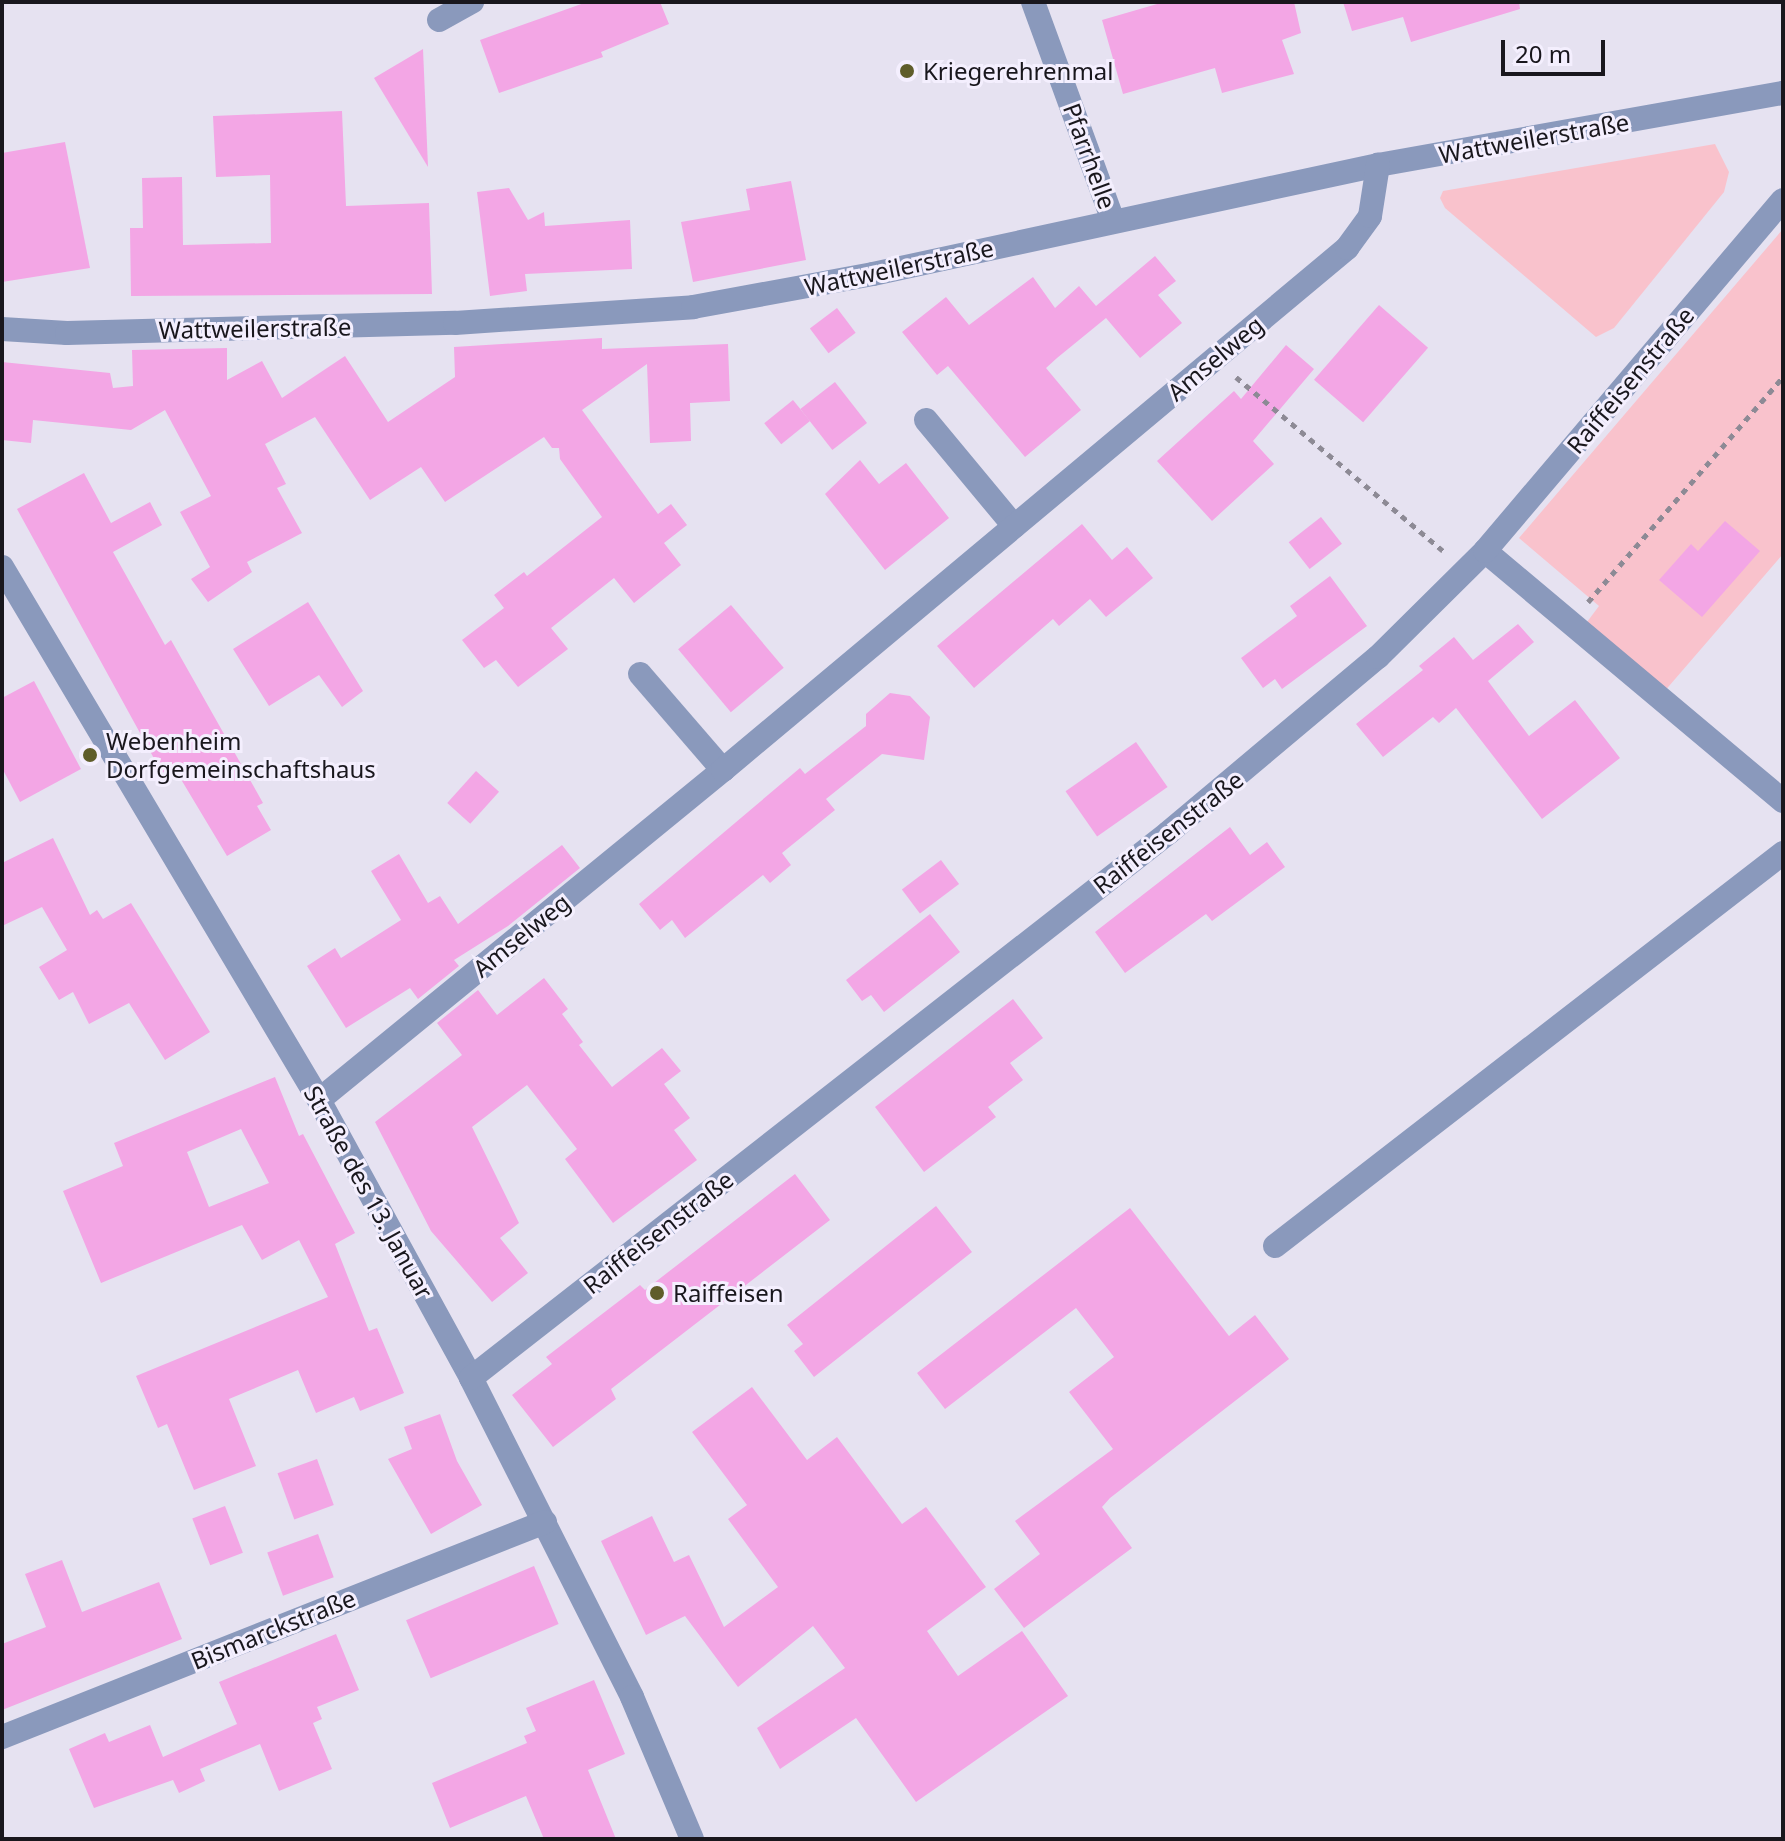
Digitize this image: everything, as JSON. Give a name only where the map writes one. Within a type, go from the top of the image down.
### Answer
[{"type":"street","points":[[439,20],[472,2]]},
{"type":"street","name":"Pfarrhelle","points":[[1033,2],[1113,221]]},
{"type":"street","name":"Wattweilerstraße","points":[[2,329],[67,333],[455,323],[678,309],[873,274],[1378,165],[1783,93]]},
{"type":"street","name":"Amselweg","points":[[319,1100],[723,770],[1347,248],[1370,216],[1378,165]]},
{"type":"street","name":"Raiffeisenstraße","points":[[471,1378],[1292,733],[1485,551],[1783,200]]},
{"type":"street","points":[[926,420],[1014,526]]},
{"type":"street","points":[[1485,551],[1783,801]]},
{"type":"street","name":"Straße des 13. Januar","points":[[2,567],[319,1100],[471,1378],[632,1697],[692,1839]]},
{"type":"street","points":[[640,674],[723,770]]},
{"type":"street","points":[[1275,1246],[1783,853]]},
{"type":"street","name":"Bismarckstraße","points":[[2,1737],[545,1522]]},
{"type":"path","points":[[1214,359],[1466,570]]},
{"type":"path","points":[[1569,624],[1783,377]]},
{"type":"shaded area","points":[[1715,144],[1729,172],[1724,192],[1614,328],[1596,337],[1445,208],[1440,198],[1443,191]]},
{"type":"shaded area","points":[[1783,229],[1783,554],[1663,693],[1584,626],[1599,606],[1519,538]]},
{"type":"building","points":[[587,2],[660,2],[669,24],[601,52],[603,57],[499,93],[480,40]]},
{"type":"building","points":[[1164,2],[1294,2],[1301,33],[1282,40],[1294,74],[1222,93],[1215,68],[1123,94],[1102,20]]},
{"type":"building","points":[[1343,2],[1519,2],[1520,9],[1411,42],[1403,17],[1352,31]]},
{"type":"building","points":[[423,49],[428,167],[374,78]]},
{"type":"building","points":[[342,111],[346,206],[429,203],[432,294],[131,296],[130,228],[143,228],[142,178],[182,177],[183,245],[271,243],[270,175],[216,177],[213,116]]},
{"type":"building","points":[[65,142],[90,268],[2,282],[2,153]]},
{"type":"building","points":[[791,181],[806,260],[693,282],[681,222],[750,210],[746,189]]},
{"type":"building","points":[[509,188],[528,220],[544,212],[545,226],[630,220],[632,269],[525,274],[527,291],[490,296],[477,192]]},
{"type":"building","points":[[1155,256],[1176,281],[1158,295],[1182,323],[1140,358],[1106,318],[1057,358],[1046,368],[1081,410],[1025,457],[948,366],[937,375],[902,332],[946,297],[969,325],[1033,277],[1055,308],[1079,286],[1096,306]]},
{"type":"building","points":[[1379,305],[1428,348],[1363,422],[1314,380]]},
{"type":"building","points":[[837,308],[856,333],[829,353],[810,328]]},
{"type":"building","points":[[602,338],[602,349],[728,344],[730,401],[690,403],[691,441],[650,443],[647,364],[582,410],[658,514],[671,504],[687,525],[664,543],[681,565],[634,603],[614,578],[551,628],[568,649],[518,687],[496,660],[484,668],[462,640],[504,608],[494,595],[524,572],[527,576],[602,517],[560,459],[559,448],[552,448],[544,437],[445,502],[421,467],[370,500],[315,417],[265,444],[286,484],[277,488],[302,533],[247,562],[252,572],[208,602],[191,579],[210,567],[180,512],[211,496],[165,410],[131,430],[33,420],[31,443],[2,440],[2,362],[110,373],[113,388],[133,386],[132,350],[227,348],[227,380],[262,361],[282,398],[345,356],[388,422],[455,377],[454,347]]},
{"type":"building","points":[[1286,345],[1314,369],[1253,441],[1274,464],[1212,521],[1157,461],[1234,391],[1241,399]]},
{"type":"building","points":[[835,382],[867,423],[832,450],[800,409]]},
{"type":"building","points":[[793,400],[810,421],[781,444],[764,423]]},
{"type":"building","points":[[860,460],[879,484],[906,463],[949,518],[885,570],[825,494]]},
{"type":"building","points":[[84,473],[111,523],[150,502],[162,525],[113,552],[165,645],[171,640],[263,803],[257,806],[271,830],[227,856],[173,766],[162,773],[17,509]]},
{"type":"building","points":[[1321,517],[1342,544],[1310,569],[1289,542]]},
{"type":"building","points":[[1725,521],[1760,551],[1702,617],[1659,580],[1691,544],[1698,551]]},
{"type":"building","points":[[1082,524],[1112,560],[1127,547],[1153,578],[1106,617],[1090,599],[1059,626],[1053,619],[974,688],[937,646]]},
{"type":"building","points":[[1330,576],[1367,626],[1282,689],[1275,679],[1263,688],[1241,658],[1297,616],[1290,606]]},
{"type":"building","points":[[308,602],[363,691],[342,707],[319,675],[269,706],[233,649]]},
{"type":"building","points":[[731,605],[784,668],[731,712],[678,649]]},
{"type":"building","points":[[1518,624],[1534,642],[1488,681],[1529,736],[1575,700],[1620,758],[1542,819],[1456,708],[1439,723],[1433,717],[1383,757],[1356,724],[1423,670],[1419,666],[1454,637],[1473,660]]},
{"type":"building","points":[[34,681],[81,769],[20,802],[2,768],[2,698]]},
{"type":"building","points":[[890,693],[910,696],[930,717],[924,760],[882,754],[826,799],[835,810],[782,853],[791,865],[770,883],[763,875],[685,938],[672,920],[660,930],[639,904],[800,768],[805,774],[866,726],[866,714]]},
{"type":"building","points":[[1136,742],[1168,787],[1097,836],[1066,791]]},
{"type":"building","points":[[476,771],[499,792],[470,824],[447,803]]},
{"type":"building","points":[[1230,827],[1250,855],[1267,842],[1285,867],[1212,921],[1206,914],[1125,973],[1095,932]]},
{"type":"building","points":[[53,838],[90,915],[97,910],[103,919],[131,903],[210,1032],[165,1060],[129,1003],[89,1024],[73,992],[59,1000],[39,967],[67,950],[42,907],[2,926],[2,863]]},
{"type":"building","points":[[562,845],[580,868],[508,926],[454,960],[459,966],[418,999],[410,988],[346,1028],[307,966],[335,948],[341,958],[401,920],[371,871],[399,854],[428,903],[440,896],[458,924]]},
{"type":"building","points":[[941,860],[959,884],[920,913],[902,889]]},
{"type":"building","points":[[930,914],[960,952],[884,1012],[871,995],[862,1001],[846,980]]},
{"type":"building","points":[[544,978],[568,1009],[562,1014],[583,1042],[579,1045],[612,1087],[662,1048],[681,1071],[664,1084],[690,1118],[674,1130],[697,1160],[613,1223],[565,1159],[577,1149],[527,1085],[472,1127],[519,1223],[500,1238],[528,1273],[492,1302],[431,1231],[375,1122],[462,1055],[437,1023],[478,990],[497,1015]]},
{"type":"building","points":[[1013,999],[1043,1038],[1010,1063],[1023,1080],[988,1107],[996,1117],[924,1172],[875,1107]]},
{"type":"building","points":[[275,1077],[299,1136],[303,1134],[355,1233],[335,1244],[369,1331],[377,1328],[404,1393],[360,1411],[354,1397],[316,1413],[298,1370],[229,1399],[256,1466],[194,1490],[167,1424],[158,1428],[136,1376],[328,1297],[299,1240],[262,1260],[242,1225],[101,1283],[63,1191],[123,1166],[114,1143]],"holes":[[[241,1129],[269,1183],[209,1207],[187,1152]]]},
{"type":"building","points":[[795,1174],[830,1220],[611,1389],[616,1399],[553,1447],[512,1395],[552,1364],[546,1357],[640,1285],[645,1290]]},
{"type":"building","points":[[936,1206],[972,1252],[814,1377],[794,1351],[803,1344],[787,1325]]},
{"type":"building","points":[[1130,1208],[1229,1336],[1255,1315],[1289,1359],[1110,1498],[1102,1507],[1132,1548],[1024,1628],[994,1589],[1040,1554],[1015,1521],[1113,1449],[1069,1392],[1114,1357],[1076,1308],[945,1409],[917,1373]]},
{"type":"building","points":[[752,1387],[807,1460],[837,1437],[902,1524],[926,1507],[986,1587],[927,1631],[958,1676],[1022,1631],[1068,1696],[916,1802],[856,1718],[780,1769],[757,1728],[845,1668],[813,1626],[738,1687],[685,1616],[646,1635],[601,1541],[652,1516],[674,1562],[689,1555],[724,1627],[778,1587],[728,1519],[747,1505],[692,1432]]},
{"type":"building","points":[[440,1414],[457,1461],[482,1505],[431,1534],[388,1459],[412,1449],[404,1427]]},
{"type":"building","points":[[317,1459],[334,1505],[294,1519],[278,1473]]},
{"type":"building","points":[[225,1506],[243,1553],[210,1565],[192,1519]]},
{"type":"building","points":[[318,1534],[334,1577],[283,1596],[267,1552]]},
{"type":"building","points":[[62,1560],[82,1612],[159,1582],[182,1639],[2,1710],[2,1644],[46,1627],[25,1574]]},
{"type":"building","points":[[534,1566],[559,1624],[431,1678],[406,1620]]},
{"type":"building","points":[[336,1634],[359,1690],[317,1707],[322,1719],[313,1723],[332,1769],[279,1791],[260,1744],[200,1769],[205,1781],[179,1793],[173,1780],[94,1808],[69,1749],[105,1733],[109,1742],[150,1725],[163,1757],[237,1724],[219,1682]]},
{"type":"building","points":[[594,1680],[625,1754],[588,1770],[616,1839],[544,1839],[526,1796],[450,1828],[432,1783],[527,1743],[524,1736],[536,1731],[526,1708]]},
{"type":"place","name":"Kriegerehrenmal","points":[[907,71]]},
{"type":"place","name":"Webenheim Dorfgemeinschaftshaus","points":[[90,755]]},
{"type":"place","name":"Raiffeisen","points":[[657,1293]]}]
